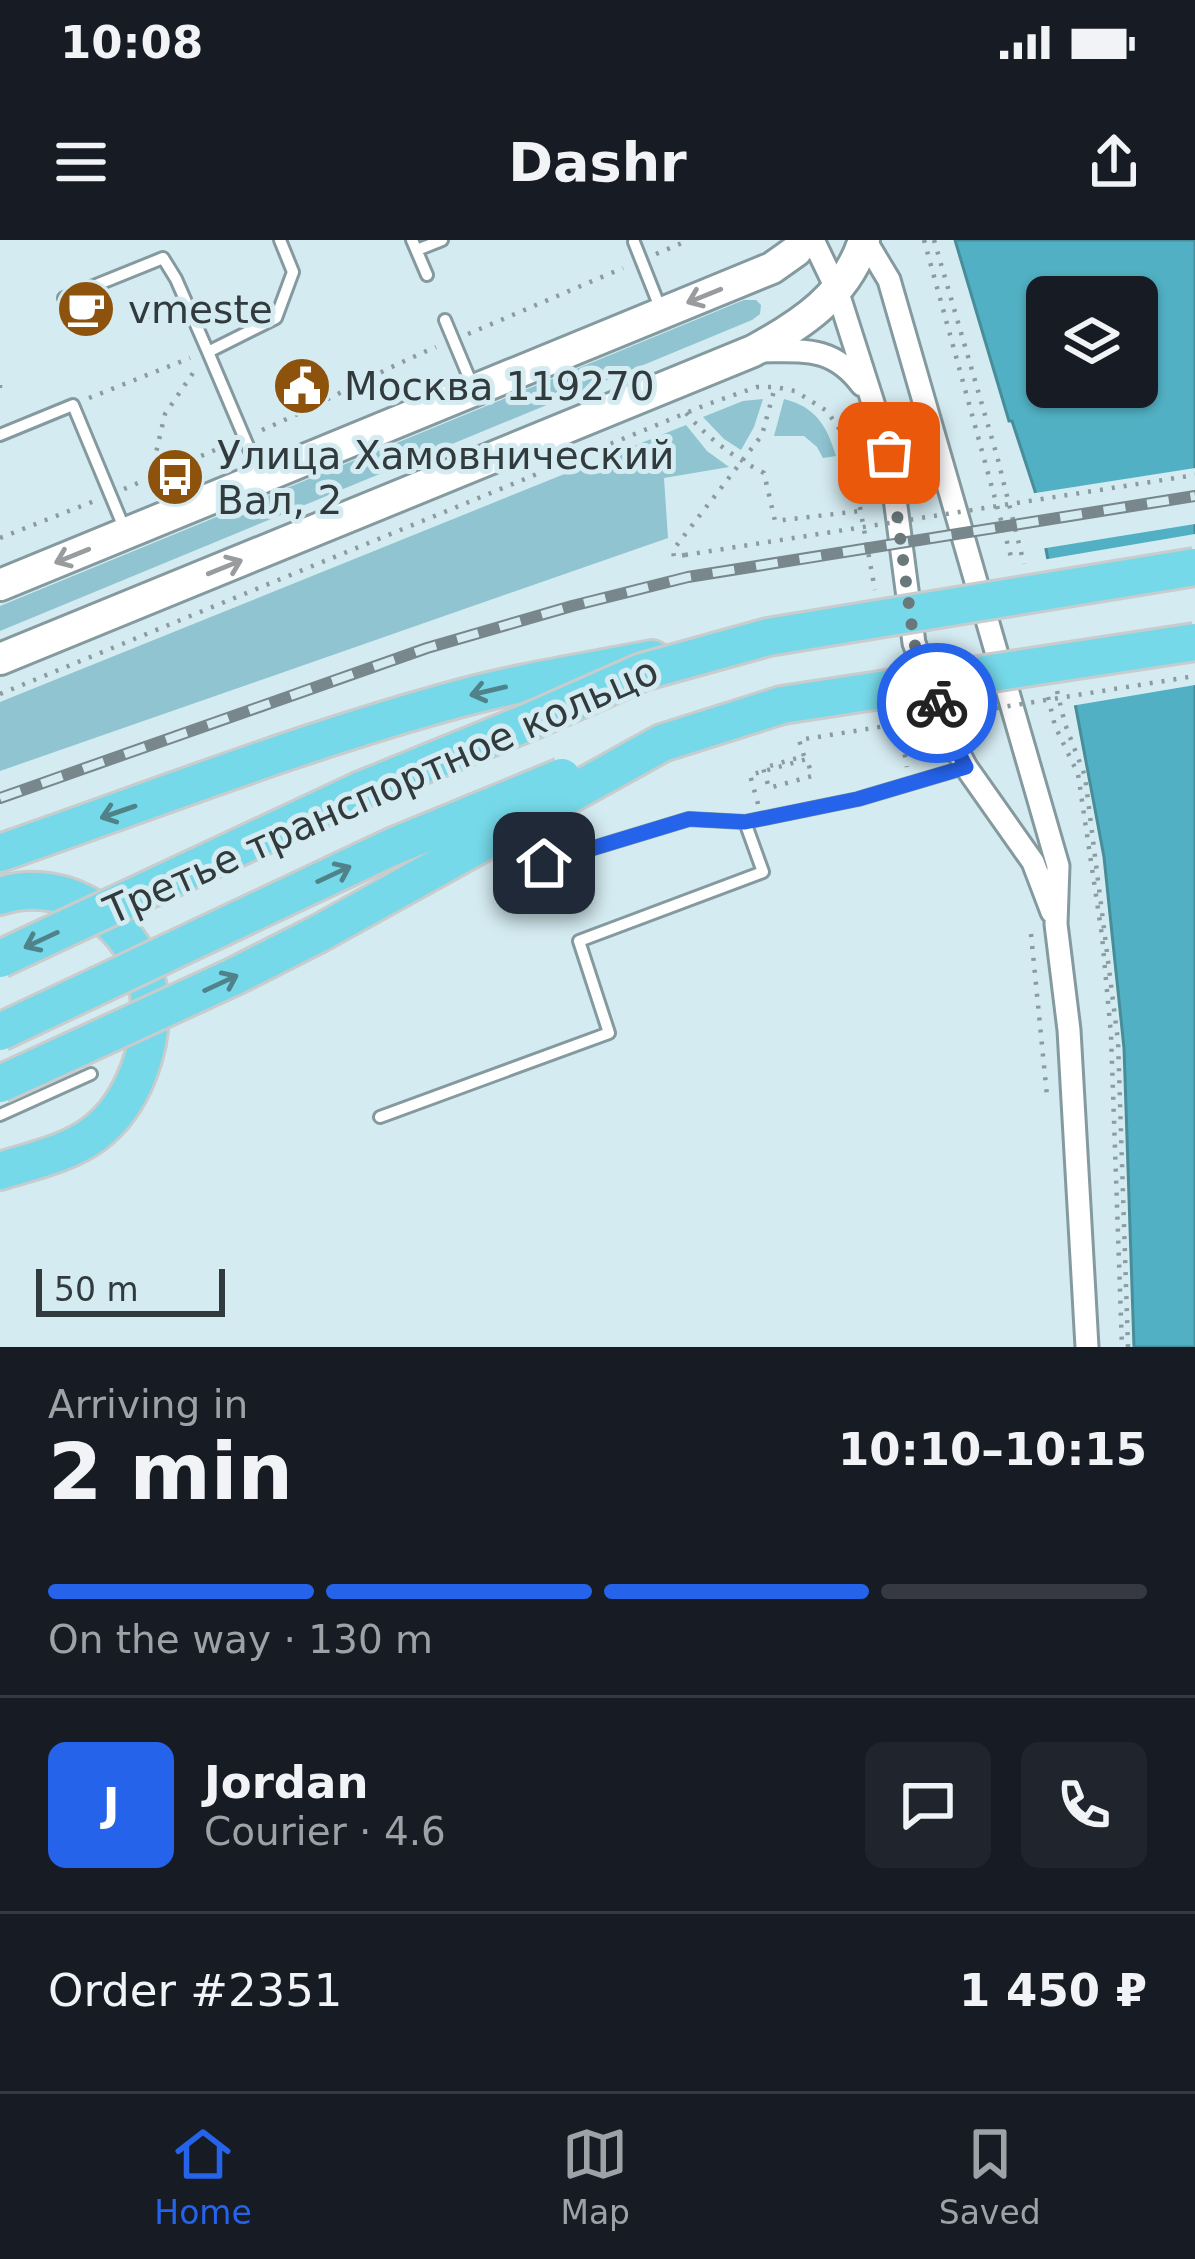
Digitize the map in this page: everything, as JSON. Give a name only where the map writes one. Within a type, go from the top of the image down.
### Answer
[{"type":"main road","points":[[0,586],[772,268],[809,240]]},
{"type":"main road","points":[[0,659],[753,351],[799,326],[837,290],[856,264],[864,240]]},
{"type":"main road","name":"Третье транспортное кольцо","points":[[0,959],[361,790],[642,672],[768,637],[1195,567]]},
{"type":"main road","points":[[0,853],[452,700],[768,637]]},
{"type":"main road","name":"Третье транспортное кольцо","points":[[0,1032],[392,847],[555,779],[662,743],[782,705],[1195,642]]},
{"type":"main road","points":[[0,1084],[297,945],[662,743]]},
{"type":"main road","points":[[0,896],[20,890],[69,894],[111,922],[142,968],[149,991],[150,1024],[130,1092],[112,1117],[76,1145],[0,1172]]},
{"type":"street","points":[[809,240],[837,290],[889,453],[914,643],[948,733],[966,767],[1033,862],[1057,924]]},
{"type":"street","points":[[864,240],[890,280],[1058,866],[1057,924],[1069,1030],[1087,1347]]},
{"type":"street","points":[[753,351],[814,350],[848,366],[874,400]]},
{"type":"lane","points":[[208,352],[276,318],[293,272],[280,240]]},
{"type":"lane","points":[[427,274],[415,245],[442,240]]},
{"type":"lane","points":[[634,242],[662,313]]},
{"type":"lane","points":[[64,298],[163,258],[261,477]]},
{"type":"lane","points":[[445,320],[475,390]]},
{"type":"lane","points":[[0,436],[73,405],[126,533]]},
{"type":"lane","points":[[544,863],[689,819],[745,822],[858,799],[966,767]]},
{"type":"lane","points":[[380,1117],[609,1033],[579,941],[763,872],[745,822]]},
{"type":"lane","points":[[0,1115],[91,1074]]},
{"type":"path","points":[[0,538],[311,410],[388,368],[689,240]]},
{"type":"path","points":[[934,240],[1025,568]]},
{"type":"path","points":[[136,322],[186,302]]},
{"type":"path","points":[[73,405],[208,352]]},
{"type":"path","points":[[150,477],[165,414],[208,352]]},
{"type":"path","points":[[0,694],[757,387],[795,391],[827,411],[850,458]]},
{"type":"path","points":[[776,387],[762,435],[673,550],[674,557],[1195,475]]},
{"type":"path","points":[[311,410],[316,421]]},
{"type":"path","points":[[686,413],[707,436],[764,472],[775,521],[860,511]]},
{"type":"path","points":[[750,775],[768,770],[807,759],[812,776],[769,788],[763,768],[804,756],[799,740],[1195,676]]},
{"type":"path","points":[[1054,680],[1085,776],[1118,1040],[1128,1347]]},
{"type":"path","points":[[1029,915],[1047,1096]]},
{"type":"shaded area","points":[[955,240],[1195,240],[1195,1347],[1134,1347],[1124,1048],[1104,857],[1035,491]]},
{"type":"shaded area","points":[[744,300],[761,305],[760,314],[752,320],[0,631],[0,606]]},
{"type":"shaded area","points":[[763,399],[741,450],[703,417],[743,401]]},
{"type":"shaded area","points":[[784,399],[819,419],[836,456],[823,458],[804,436],[774,436]]},
{"type":"shaded area","points":[[686,425],[707,451],[729,467],[664,478],[668,538],[0,771],[0,702]]},
{"type":"pier","points":[[1195,468],[1195,524],[1040,549],[1029,494]]},
{"type":"pier","points":[[1195,534],[1195,685],[1071,706],[1042,560]]},
{"type":"railway","points":[[0,798],[427,648],[572,606],[688,577],[1195,496]]},
{"type":"way so far","points":[[889,453],[914,643],[937,703]]},
{"type":"place","name":"vmeste","points":[[86,309]]},
{"type":"place","name":"Москва 119270","points":[[302,386]]},
{"type":"place","name":"Улица Хамовнический Вал, 2","points":[[175,477]]},
{"type":"route","points":[[544,863],[689,819],[745,822],[858,799],[966,767],[937,703]]}]
